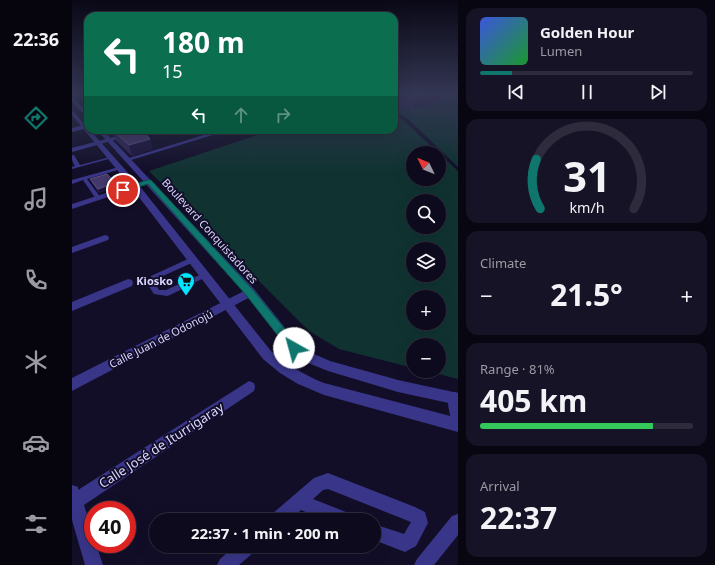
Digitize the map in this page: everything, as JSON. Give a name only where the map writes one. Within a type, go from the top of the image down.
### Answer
[{"type":"street","points":[[72,130],[84,127]]},
{"type":"street","points":[[92,134],[110,158],[135,186],[267,355],[284,369],[302,380],[324,389],[458,425]]},
{"type":"street","name":"Boulevard Conquistadores","points":[[104,134],[250,292],[294,348],[310,358],[328,366],[384,382],[456,399]]},
{"type":"street","points":[[72,150],[132,134]]},
{"type":"street","points":[[128,159],[212,134]]},
{"type":"street","points":[[72,207],[149,182]]},
{"type":"street","points":[[72,250],[105,238]]},
{"type":"street","points":[[72,307],[128,283]]},
{"type":"street","name":"Calle Juan de Odonojú","points":[[72,385],[250,292]]},
{"type":"street","name":"Calle José de Iturrigaray","points":[[73,499],[249,387]]},
{"type":"street","points":[[456,399],[458,419]]},
{"type":"street","points":[[286,513],[319,483],[328,481],[415,515],[419,518],[420,523],[410,540],[405,543],[381,534]]},
{"type":"street","points":[[73,499],[94,565]]},
{"type":"street","points":[[299,501],[328,513]]},
{"type":"street","points":[[423,565],[458,522]]},
{"type":"street","points":[[226,565],[240,553]]},
{"type":"lane","points":[[72,156],[78,166]]},
{"type":"lane","points":[[72,168],[110,158]]},
{"type":"lane","points":[[72,182],[119,168]]},
{"type":"lane","points":[[84,178],[98,198]]},
{"type":"lane","points":[[192,260],[153,278],[152,285],[157,292],[167,293],[204,275]]},
{"type":"green space","points":[[398,119],[402,119],[431,146],[406,146],[406,186],[446,186],[446,160],[458,171],[458,379],[446,376],[446,338],[406,338],[406,366],[339,349],[309,331],[149,171],[261,134],[398,134]]},
{"type":"green space","points":[[408,119],[458,119],[458,167],[446,155],[446,146],[436,146]]},
{"type":"building","points":[[116,134],[146,134],[150,139],[129,145]]},
{"type":"building","points":[[107,174],[115,183],[98,189],[90,179]]},
{"type":"place","name":"Kiosko","points":[[186,296]]},
{"type":"route","points":[[123,190],[149,182],[250,292],[294,348]]}]
